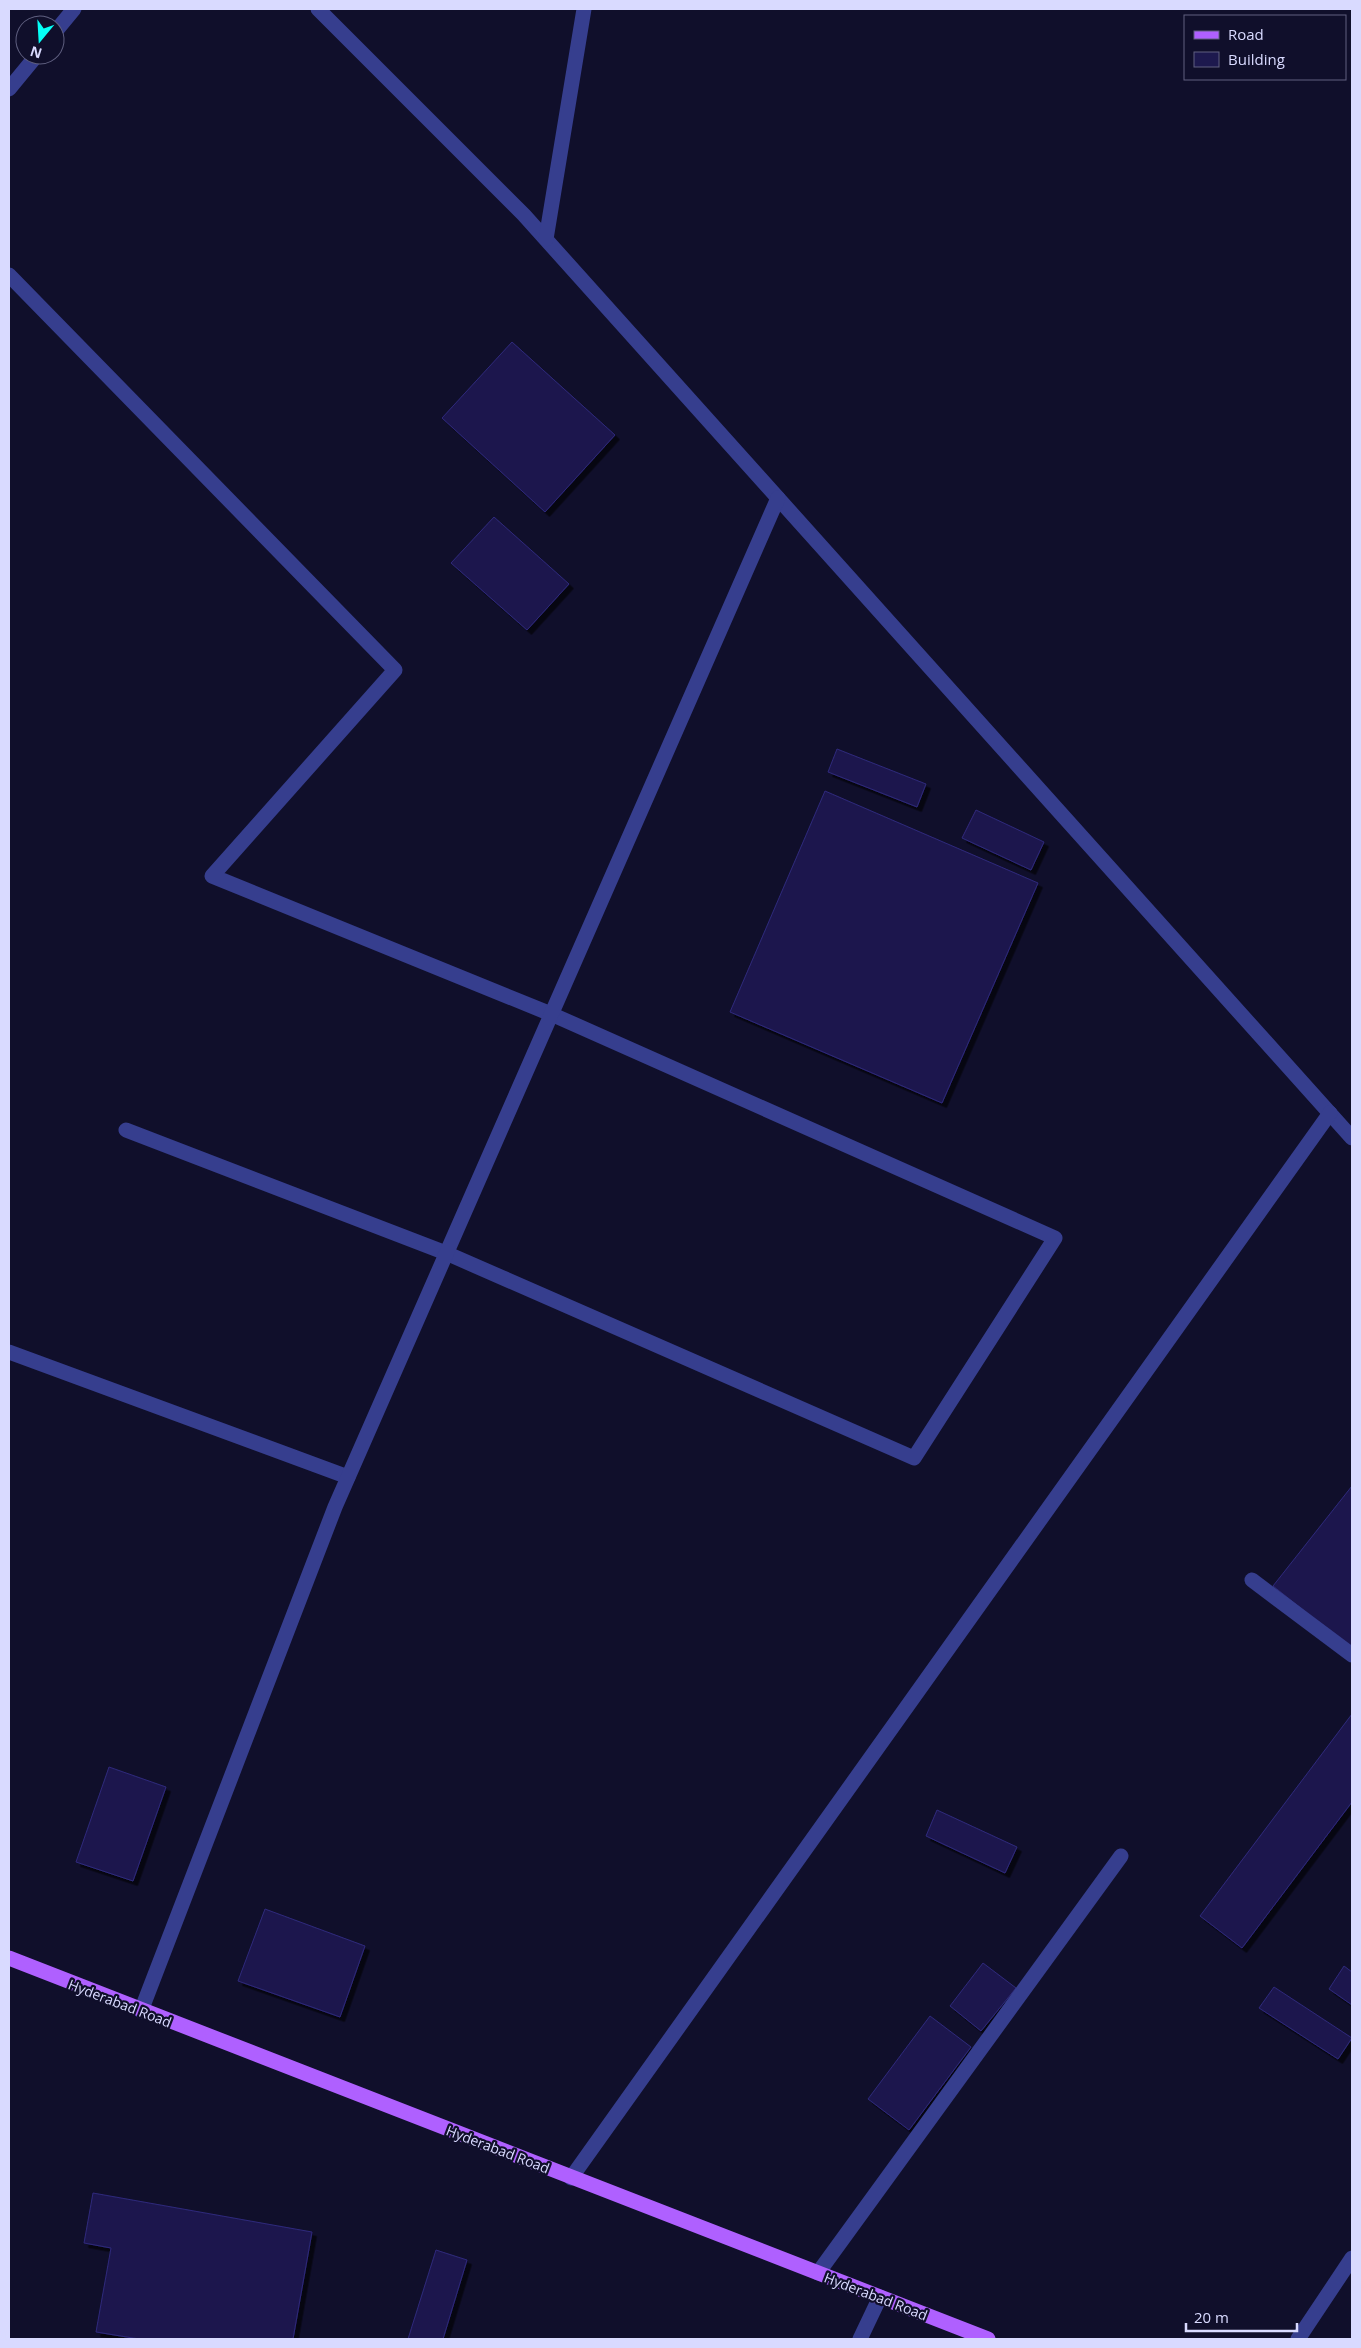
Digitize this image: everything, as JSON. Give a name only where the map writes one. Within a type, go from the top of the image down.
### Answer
[{"type":"main road","name":"Hyderabad Road","points":[[9,1958],[141,2011],[988,2339]]},
{"type":"street","points":[[65,20],[74,9]]},
{"type":"street","points":[[318,9],[546,239],[1352,1138]]},
{"type":"street","points":[[546,239],[584,9]]},
{"type":"street","points":[[9,89],[28,65]]},
{"type":"street","points":[[9,275],[395,670],[212,876],[551,1014],[1055,1238],[914,1458],[446,1253],[126,1130]]},
{"type":"street","points":[[141,2011],[334,1507],[778,498]]},
{"type":"street","points":[[571,2178],[1330,1113]]},
{"type":"street","points":[[9,1352],[348,1477]]},
{"type":"street","points":[[1252,1580],[1352,1655]]},
{"type":"street","points":[[818,2273],[1121,1856]]},
{"type":"street","points":[[1298,2339],[1352,2258]]},
{"type":"street","points":[[860,2339],[880,2297]]},
{"type":"building","points":[[512,342],[615,435],[545,512],[442,418]]},
{"type":"building","points":[[494,517],[569,584],[527,630],[451,563]]},
{"type":"building","points":[[837,749],[926,784],[917,807],[828,772]]},
{"type":"building","points":[[825,791],[1038,883],[942,1103],[730,1012]]},
{"type":"building","points":[[976,810],[1044,842],[1031,870],[962,838]]},
{"type":"building","points":[[1352,1486],[1352,1649],[1273,1586]]},
{"type":"building","points":[[1352,1714],[1352,1802],[1242,1948],[1200,1916]]},
{"type":"building","points":[[109,1767],[166,1787],[133,1881],[76,1862]]},
{"type":"building","points":[[937,1810],[1017,1847],[1005,1873],[926,1836]]},
{"type":"building","points":[[265,1909],[365,1946],[340,2017],[238,1981]]},
{"type":"building","points":[[983,1963],[1016,1988],[981,2031],[950,2006]]},
{"type":"building","points":[[1344,1966],[1352,1972],[1352,2005],[1329,1989]]},
{"type":"building","points":[[1274,1987],[1352,2038],[1338,2059],[1259,2008]]},
{"type":"building","points":[[930,2016],[971,2047],[909,2130],[868,2099]]},
{"type":"building","points":[[93,2193],[312,2232],[293,2339],[139,2339],[96,2332],[111,2248],[84,2243]]},
{"type":"building","points":[[436,2250],[467,2260],[443,2339],[408,2339]]}]
